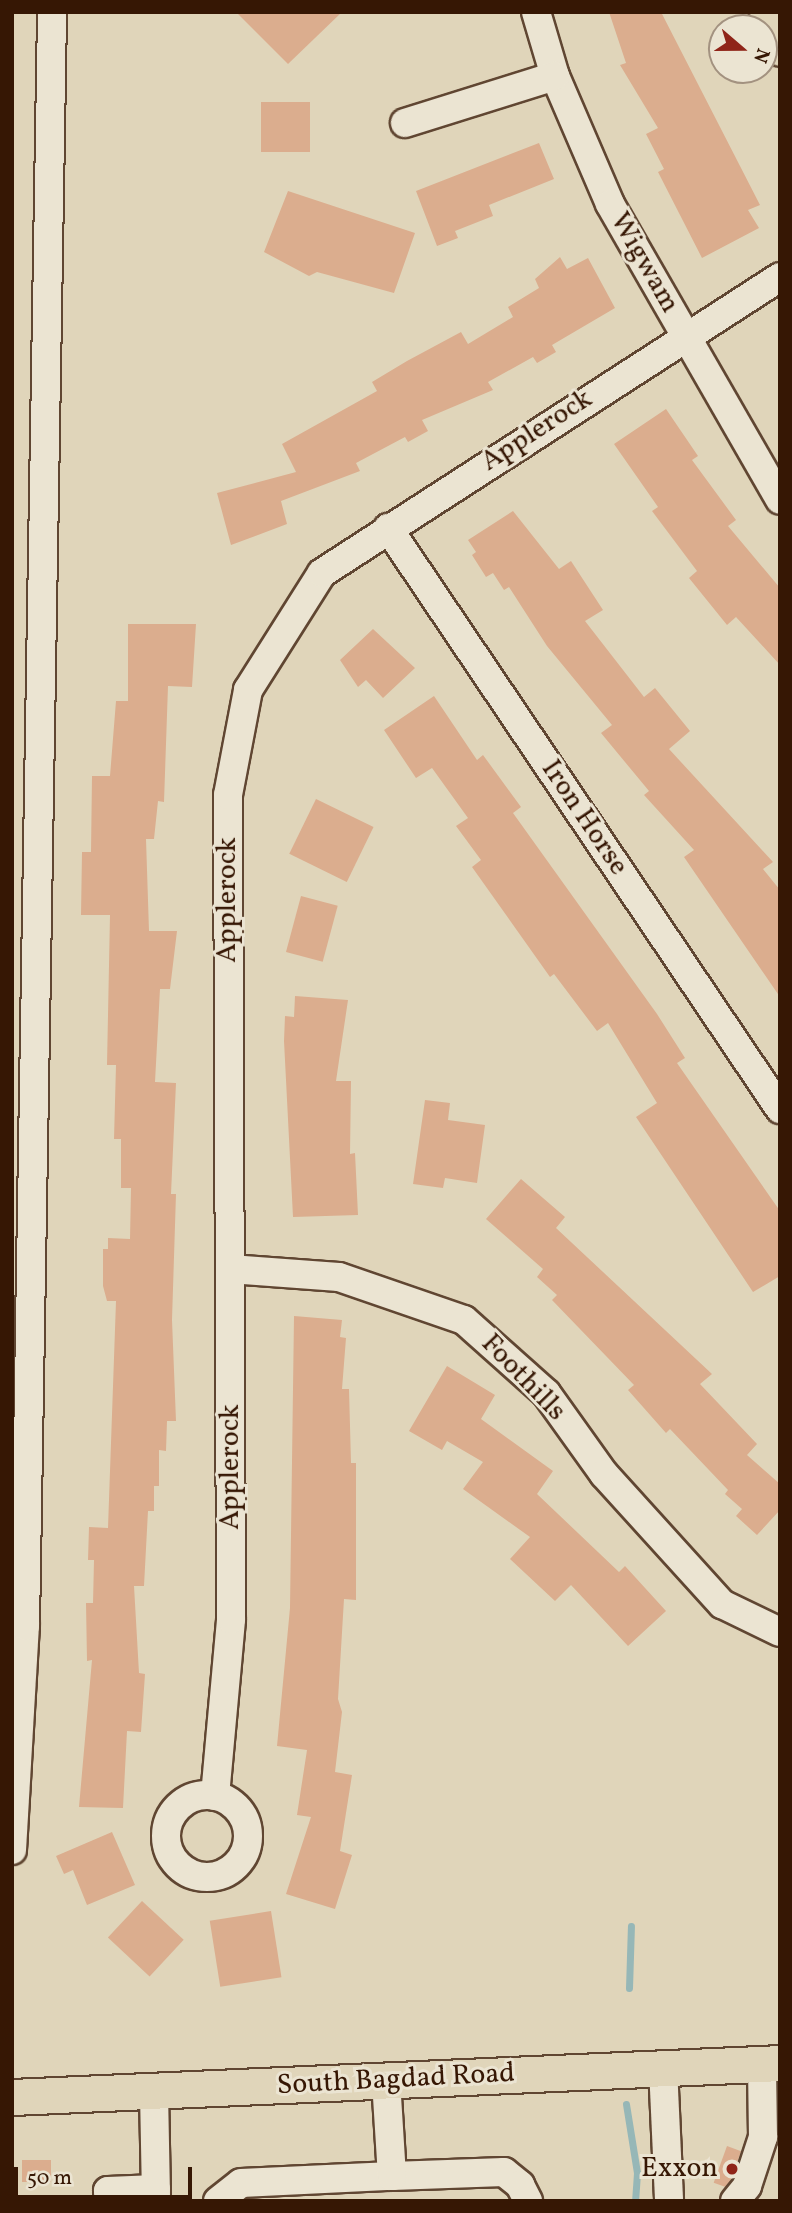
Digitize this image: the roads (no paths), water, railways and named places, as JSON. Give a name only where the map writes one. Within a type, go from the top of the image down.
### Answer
[{"type":"main road","points":[[767,12],[780,48]]},
{"type":"main road","name":"South Bagdad Road","points":[[12,2097],[771,2064]]},
{"type":"street","points":[[12,1850],[25,1626],[52,12]]},
{"type":"street","name":"Wigwam","points":[[536,12],[555,76],[610,204],[780,500]]},
{"type":"street","points":[[405,123],[555,76]]},
{"type":"street","name":"Applerock","points":[[215,1796],[231,1619],[228,795],[235,741],[248,690],[322,573],[780,277]]},
{"type":"street","name":"Iron Horse","points":[[388,528],[780,1109]]},
{"type":"street","name":"Foothills","points":[[230,1269],[339,1277],[464,1320],[546,1393],[604,1474],[722,1604],[780,1632]]},
{"type":"street","points":[[735,2201],[747,2186],[763,2137],[771,2064]]},
{"type":"street","points":[[663,2067],[669,2201]]},
{"type":"street","points":[[386,2080],[393,2176]]},
{"type":"street","points":[[108,2201],[108,2192],[156,2195],[154,2092]]},
{"type":"street","points":[[218,2201],[241,2183],[504,2172],[520,2185],[528,2201]]},
{"type":"waterway","points":[[629,1988],[631,1926]]},
{"type":"waterway","points":[[626,2104],[637,2173],[635,2201]]},
{"type":"place","name":"Exxon","points":[[732,2169]]}]
